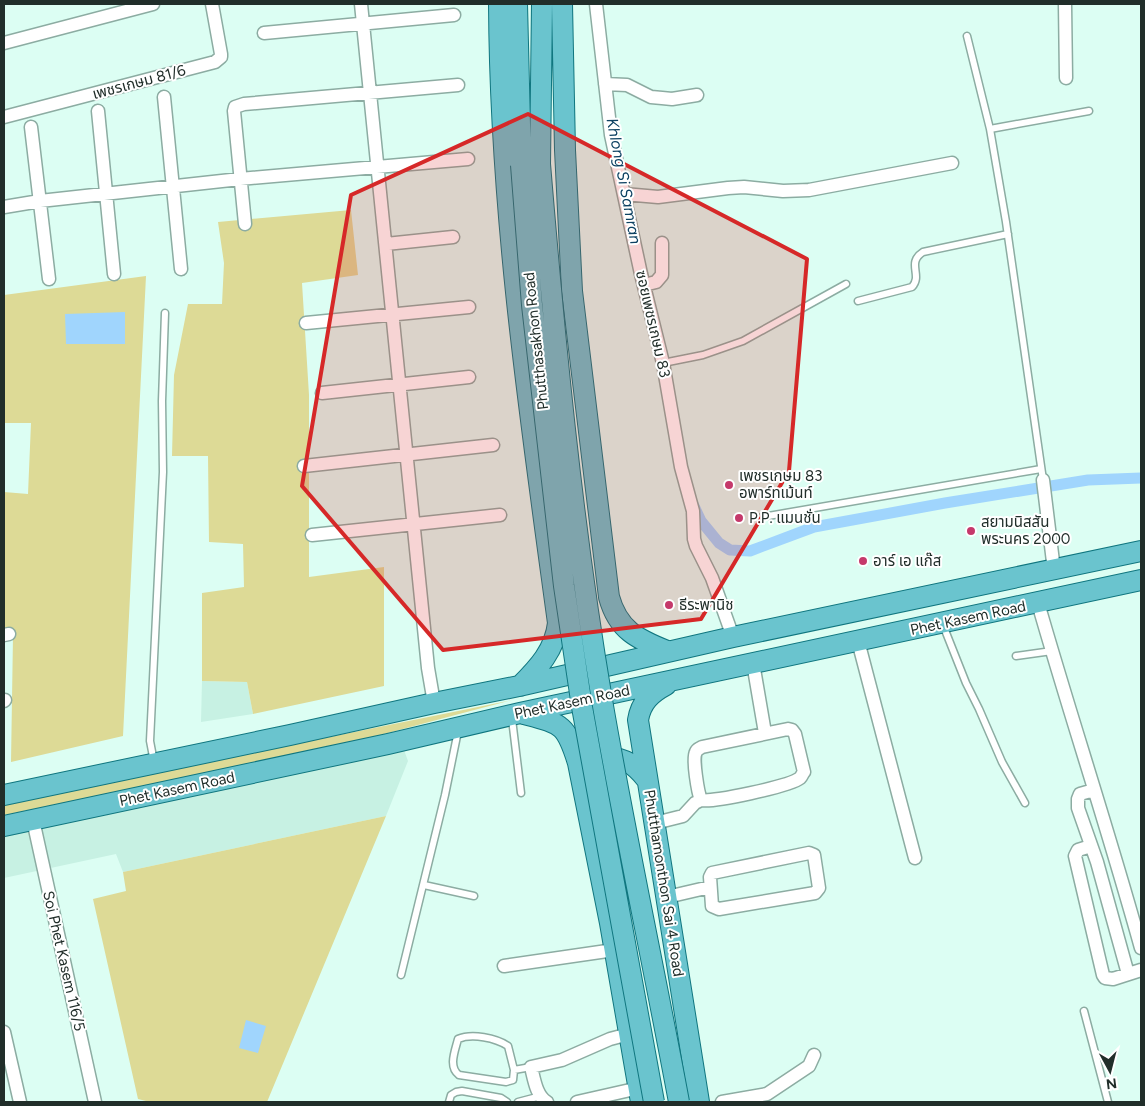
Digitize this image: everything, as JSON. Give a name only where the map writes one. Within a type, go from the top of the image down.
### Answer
[{"type":"main road","points":[[499,4],[499,63],[504,163],[520,346],[558,623],[557,635],[545,658],[536,670],[519,686]]},
{"type":"main road","name":"Phutthasakhon Road","points":[[517,4],[531,164],[535,334],[563,576],[577,676],[654,1102]]},
{"type":"main road","name":"Phutthasakhon Road","points":[[542,4],[531,164],[550,275],[564,416],[580,548],[598,672]]},
{"type":"main road","points":[[562,4],[565,150],[572,291],[609,597],[613,612],[620,624],[635,636],[667,651]]},
{"type":"main road","points":[[545,526],[553,546],[558,552],[566,556],[578,557],[586,555],[592,550],[598,536],[599,523]]},
{"type":"main road","name":"Phet Kasem Road","points":[[4,795],[519,686],[667,651],[1141,552]]},
{"type":"main road","name":"Phet Kasem Road","points":[[4,826],[1141,580]]},
{"type":"main road","name":"Phutthamonthon Sai 4 Road","points":[[598,672],[680,1102]]},
{"type":"main road","name":"Phutthamonthon Sai 4 Road","points":[[675,680],[655,691],[646,699],[640,710],[638,720],[699,1102]]},
{"type":"main road","points":[[516,714],[556,722],[567,734],[578,763],[640,1095]]},
{"type":"main road","points":[[584,789],[591,769],[608,759],[618,759],[631,763],[647,780]]},
{"type":"street","points":[[4,43],[153,4]]},
{"type":"street","name":"เพชรเกษม 81/6","points":[[4,117],[215,62],[221,57],[221,54],[212,4]]},
{"type":"street","points":[[361,4],[415,524],[428,668],[434,703]]},
{"type":"street","name":"ซอยเพชรเกษม 83","points":[[596,4],[611,135],[644,286],[664,363],[681,467],[693,511],[696,546],[712,578],[733,637]]},
{"type":"street","points":[[1065,4],[1066,78]]},
{"type":"street","points":[[264,33],[363,22],[454,15]]},
{"type":"street","points":[[604,84],[627,85],[651,97],[672,99],[697,95]]},
{"type":"street","points":[[245,224],[234,112],[238,105],[458,85]]},
{"type":"street","points":[[164,97],[182,269]]},
{"type":"street","points":[[98,111],[114,274]]},
{"type":"street","points":[[31,128],[50,279]]},
{"type":"street","points":[[4,207],[40,201],[240,179],[468,160]]},
{"type":"street","points":[[624,194],[658,197],[744,187],[783,191],[809,190],[952,163]]},
{"type":"street","points":[[386,244],[453,237]]},
{"type":"street","points":[[644,286],[656,282],[662,275],[662,243]]},
{"type":"street","points":[[306,323],[469,307]]},
{"type":"street","points":[[322,392],[468,377]]},
{"type":"street","points":[[304,466],[493,445]]},
{"type":"street","points":[[1042,475],[1054,570]]},
{"type":"street","points":[[312,535],[500,515]]},
{"type":"street","points":[[1038,603],[1140,941]]},
{"type":"street","points":[[858,641],[915,858]]},
{"type":"street","points":[[753,663],[765,733]]},
{"type":"street","points":[[655,823],[683,816],[695,803],[701,800],[708,801],[741,795],[788,784],[801,777],[804,772],[795,734],[792,730],[788,729],[702,747],[697,750],[695,761],[701,800]]},
{"type":"street","points":[[1094,790],[1080,794],[1078,808],[1097,862],[1128,974]]},
{"type":"street","name":"Soi Phet Kasem 116/5","points":[[33,820],[95,1102]]},
{"type":"street","points":[[1092,846],[1078,850],[1075,856],[1103,975],[1105,978],[1113,979],[1141,970]]},
{"type":"street","points":[[809,853],[814,855],[819,888],[815,893],[715,908],[712,906],[710,888],[710,877],[712,873],[718,871],[809,853]]},
{"type":"street","points":[[667,897],[710,888]]},
{"type":"street","points":[[504,966],[614,950]]},
{"type":"street","points":[[4,1032],[20,1102]]},
{"type":"street","points":[[544,1099],[537,1090],[531,1067],[562,1060],[610,1039],[629,1034]]},
{"type":"street","points":[[722,1102],[767,1094],[809,1066],[814,1055]]},
{"type":"street","points":[[577,1102],[640,1095]]},
{"type":"lane","points":[[762,517],[1042,475],[1008,234],[990,129],[967,36]]},
{"type":"lane","points":[[990,129],[1089,111]]},
{"type":"lane","points":[[858,300],[912,286],[916,283],[915,259],[923,252],[1008,234]]},
{"type":"lane","points":[[664,363],[703,355],[743,341],[846,284]]},
{"type":"lane","points":[[154,764],[150,741],[163,472],[162,401],[165,314]]},
{"type":"lane","points":[[942,623],[966,683],[1002,762],[1025,803]]},
{"type":"lane","points":[[1016,656],[1052,651]]},
{"type":"lane","points":[[516,714],[521,793]]},
{"type":"lane","points":[[401,975],[424,885],[459,727]]},
{"type":"lane","points":[[424,885],[474,896]]},
{"type":"lane","points":[[1084,1011],[1108,1102]]},
{"type":"lane","points":[[472,1036],[503,1042],[508,1046],[514,1070],[513,1080],[506,1082],[459,1075],[454,1072],[452,1067],[458,1039],[472,1036]]},
{"type":"lane","points":[[514,1070],[531,1067]]},
{"type":"lane","points":[[450,1102],[451,1095],[462,1090],[501,1098],[507,1102]]},
{"type":"lane","points":[[518,1102],[544,1099]]},
{"type":"highlighted area","points":[[528,114],[807,259],[789,471],[701,619],[443,650],[302,486],[351,195]]},
{"type":"shaded area","points":[[351,210],[358,275],[302,283],[309,395],[309,577],[384,567],[384,686],[253,714],[247,682],[202,681],[202,593],[244,587],[243,544],[209,542],[208,456],[172,456],[174,375],[188,304],[222,304],[224,263],[218,222]]},
{"type":"shaded area","points":[[146,276],[123,736],[11,762],[13,636],[4,638],[4,492],[28,494],[31,423],[4,423],[4,295]]},
{"type":"shaded area","points":[[202,681],[247,682],[253,714],[201,722]]},
{"type":"shaded area","points":[[512,700],[320,751],[4,815],[4,803]]},
{"type":"shaded area","points":[[404,750],[408,761],[386,816],[123,872],[116,854],[4,878],[4,833]]},
{"type":"shaded area","points":[[386,816],[267,1102],[150,1102],[138,1099],[93,899],[126,891],[123,872]]},
{"type":"water","points":[[125,312],[125,344],[66,344],[65,314]]},
{"type":"water","points":[[246,1020],[266,1026],[258,1053],[239,1048]]},
{"type":"waterway","points":[[694,506],[701,521],[719,543],[730,550],[750,551],[814,527],[945,503],[1088,480],[1141,478]]},
{"type":"place","name":"เพชรเกษม 83 อพาร์ทเม้นท์","points":[[729,485]]},
{"type":"place","name":"P.P. แมนชั่น","points":[[739,518]]},
{"type":"place","name":"สยามนิสสัน พระนคร 2000","points":[[971,531]]},
{"type":"place","name":"อาร์ เอ แก๊ส","points":[[863,561]]},
{"type":"place","name":"ธีระพานิช","points":[[669,605]]},
{"type":"water label","name":"Khlong Si Samran","points":[[624,181]]}]
